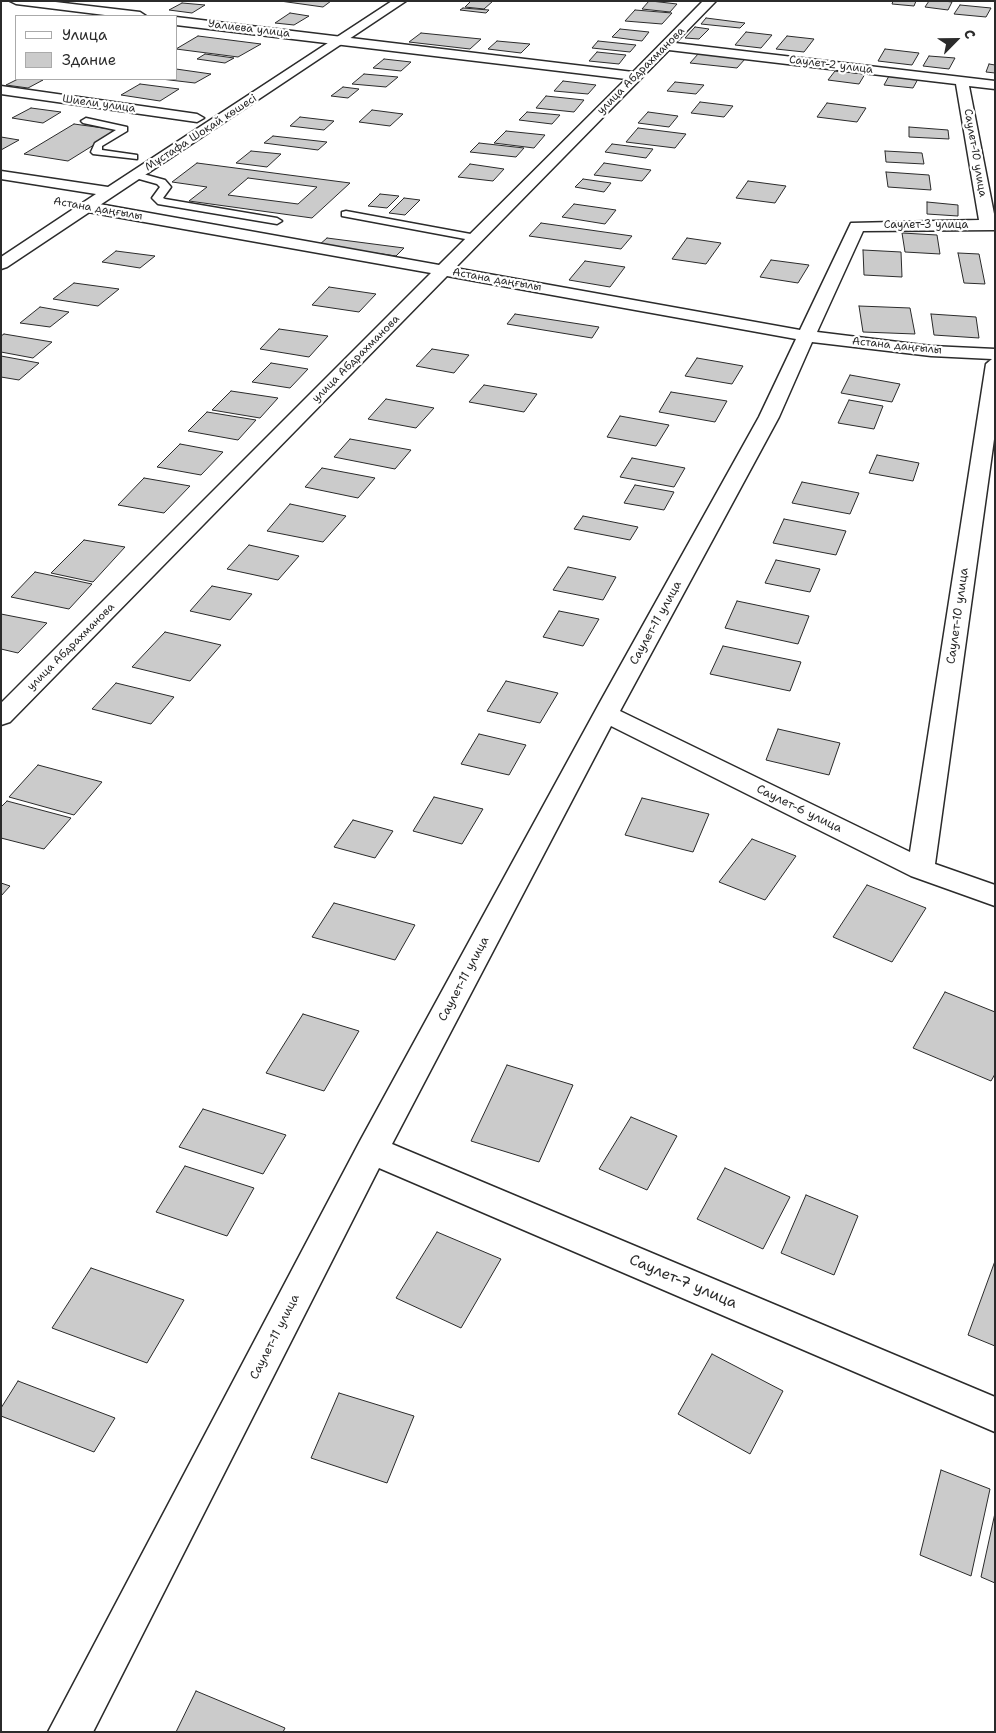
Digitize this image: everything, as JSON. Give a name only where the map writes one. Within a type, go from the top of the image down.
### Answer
[{"type":"street","points":[[16,1],[132,15]]},
{"type":"street","name":"Мұстафа Шоқай көшесі","points":[[181,128],[378,1]]},
{"type":"street","name":"Мұстафа Шоқай көшесі","points":[[1,264],[400,1]]},
{"type":"street","name":"улица Абдрахманова","points":[[1,717],[710,1]]},
{"type":"street","name":"Уалиева улица","points":[[178,20],[636,76]]},
{"type":"street","name":"Саулет-2 улица","points":[[666,46],[995,85]]},
{"type":"street","name":"Саулет-10 улица","points":[[962,81],[991,225]]},
{"type":"street","name":"Шиели улица","points":[[1,90],[197,118]]},
{"type":"street","name":"Мұстафа Шоқай көшесі","points":[[120,167],[150,148]]},
{"type":"street","name":"Астана даңғылы","points":[[1,175],[110,192]]},
{"type":"street","points":[[87,188],[105,177]]},
{"type":"street","name":"Астана даңғылы","points":[[87,188],[68,201],[88,207],[807,336],[931,351],[995,354]]},
{"type":"street","name":"Саулет-3 улица","points":[[857,226],[991,225]]},
{"type":"street","name":"Саулет-11 улица","points":[[70,1732],[372,1150],[606,714],[769,417],[857,226]]},
{"type":"street","name":"Саулет-10 улица","points":[[921,869],[995,364]]},
{"type":"street","name":"Саулет-6 улица","points":[[606,714],[921,869],[995,896]]},
{"type":"street","name":"Саулет-7 улица","points":[[372,1150],[995,1414]]},
{"type":"lane","points":[[86,121],[124,129],[98,145],[96,152],[134,157]]},
{"type":"lane","points":[[136,175],[161,182],[166,187],[157,198],[162,202],[277,221]]},
{"type":"lane","points":[[346,214],[476,238]]},
{"type":"building","points":[[280,1],[331,1],[323,7]]},
{"type":"building","points":[[471,1],[493,1],[484,9],[465,7]]},
{"type":"building","points":[[649,1],[677,4],[670,12],[642,9]]},
{"type":"building","points":[[893,1],[916,1],[914,6],[892,4]]},
{"type":"building","points":[[929,1],[952,2],[948,10],[925,7]]},
{"type":"building","points":[[182,3],[205,5],[192,13],[169,10]]},
{"type":"building","points":[[960,5],[991,8],[986,17],[954,14]]},
{"type":"building","points":[[463,8],[489,10],[486,13],[460,10]]},
{"type":"building","points":[[635,10],[672,13],[662,24],[625,21]]},
{"type":"building","points":[[290,13],[309,16],[294,25],[275,23]]},
{"type":"building","points":[[706,18],[745,23],[740,28],[701,24]]},
{"type":"building","points":[[695,27],[709,29],[699,39],[685,38]]},
{"type":"building","points":[[620,29],[649,32],[642,41],[612,37]]},
{"type":"building","points":[[746,32],[772,35],[761,48],[735,45]]},
{"type":"building","points":[[421,33],[481,39],[470,49],[409,42]]},
{"type":"building","points":[[198,36],[261,44],[238,57],[178,48]]},
{"type":"building","points":[[787,36],[814,39],[804,52],[776,49]]},
{"type":"building","points":[[497,41],[530,44],[521,53],[488,49]]},
{"type":"building","points":[[598,41],[636,45],[630,52],[592,48]]},
{"type":"building","points":[[885,49],[919,53],[912,65],[878,61]]},
{"type":"building","points":[[597,52],[626,55],[619,64],[589,61]]},
{"type":"building","points":[[699,53],[745,59],[737,68],[690,63]]},
{"type":"building","points":[[205,54],[234,58],[225,63],[197,59]]},
{"type":"building","points":[[929,56],[955,58],[949,69],[923,66]]},
{"type":"building","points":[[384,59],[411,62],[401,71],[373,68]]},
{"type":"building","points":[[989,64],[995,65],[995,73],[986,72]]},
{"type":"building","points":[[178,69],[211,74],[195,83],[170,80],[178,80]]},
{"type":"building","points":[[835,71],[865,74],[859,84],[828,80]]},
{"type":"building","points":[[364,74],[398,77],[386,87],[352,84]]},
{"type":"building","points":[[889,76],[918,79],[913,88],[884,85]]},
{"type":"building","points":[[16,80],[43,80],[28,88],[6,85]]},
{"type":"building","points":[[563,81],[596,85],[588,94],[554,91]]},
{"type":"building","points":[[675,82],[704,85],[696,94],[667,91]]},
{"type":"building","points":[[140,84],[179,89],[160,101],[121,95]]},
{"type":"building","points":[[343,87],[359,89],[348,98],[331,96]]},
{"type":"building","points":[[546,96],[584,100],[574,112],[536,108]]},
{"type":"building","points":[[700,102],[733,106],[724,117],[691,113]]},
{"type":"building","points":[[827,103],[866,108],[857,122],[817,117]]},
{"type":"building","points":[[31,108],[61,112],[43,123],[12,118]]},
{"type":"building","points":[[372,110],[403,114],[390,126],[359,122]]},
{"type":"building","points":[[527,112],[560,115],[552,124],[519,120]]},
{"type":"building","points":[[648,112],[678,116],[669,127],[638,123]]},
{"type":"building","points":[[300,117],[334,121],[324,130],[290,126]]},
{"type":"building","points":[[74,124],[118,130],[68,161],[24,154]]},
{"type":"building","points":[[909,127],[948,130],[949,139],[909,137]]},
{"type":"building","points":[[638,128],[686,134],[675,148],[626,142]]},
{"type":"building","points":[[506,131],[545,135],[534,148],[494,143]]},
{"type":"building","points":[[273,136],[327,142],[318,150],[264,143]]},
{"type":"building","points":[[1,137],[19,140],[1,150]]},
{"type":"building","points":[[479,143],[524,148],[516,157],[470,152]]},
{"type":"building","points":[[612,144],[653,149],[646,158],[605,152]]},
{"type":"building","points":[[251,151],[281,154],[267,167],[236,163]]},
{"type":"building","points":[[885,151],[922,153],[924,164],[886,162]]},
{"type":"building","points":[[197,163],[350,183],[312,218],[189,201],[207,187],[172,182]],"holes":[[[248,178],[317,187],[298,204],[228,195]]]},
{"type":"building","points":[[604,163],[651,170],[642,181],[594,175]]},
{"type":"building","points":[[470,164],[504,169],[493,181],[458,177]]},
{"type":"building","points":[[886,172],[929,175],[931,190],[888,187]]},
{"type":"building","points":[[583,179],[611,183],[604,192],[575,187]]},
{"type":"building","points":[[748,181],[786,186],[775,203],[736,198]]},
{"type":"building","points":[[380,194],[399,196],[387,208],[368,206]]},
{"type":"building","points":[[404,198],[420,200],[405,215],[389,213]]},
{"type":"building","points":[[927,202],[958,205],[958,216],[927,214]]},
{"type":"building","points":[[574,204],[616,210],[605,224],[562,217]]},
{"type":"building","points":[[541,223],[632,236],[621,249],[529,236]]},
{"type":"building","points":[[902,233],[937,235],[940,254],[905,252]]},
{"type":"building","points":[[327,238],[404,248],[396,256],[319,245]]},
{"type":"building","points":[[687,238],[721,243],[706,264],[672,259]]},
{"type":"building","points":[[863,250],[901,252],[902,277],[864,275]]},
{"type":"building","points":[[116,251],[155,256],[140,268],[102,262]]},
{"type":"building","points":[[958,253],[979,254],[985,284],[964,283]]},
{"type":"building","points":[[771,260],[809,265],[798,283],[760,277]]},
{"type":"building","points":[[585,261],[625,267],[610,287],[569,280]]},
{"type":"building","points":[[74,283],[119,289],[98,306],[53,299]]},
{"type":"building","points":[[329,287],[376,294],[359,312],[312,305]]},
{"type":"building","points":[[859,306],[910,308],[915,334],[863,332]]},
{"type":"building","points":[[40,307],[69,312],[50,327],[20,323]]},
{"type":"building","points":[[515,314],[599,327],[592,338],[507,324]]},
{"type":"building","points":[[931,314],[976,317],[979,338],[934,335]]},
{"type":"building","points":[[279,329],[328,336],[309,357],[260,349]]},
{"type":"building","points":[[4,334],[52,342],[33,358],[1,352],[1,336]]},
{"type":"building","points":[[432,349],[469,355],[454,373],[416,366]]},
{"type":"building","points":[[1,356],[39,363],[19,380],[1,377]]},
{"type":"building","points":[[697,358],[743,366],[732,384],[685,376]]},
{"type":"building","points":[[271,363],[308,369],[290,388],[252,382]]},
{"type":"building","points":[[850,375],[900,384],[892,402],[841,393]]},
{"type":"building","points":[[484,385],[537,394],[524,412],[469,402]]},
{"type":"building","points":[[231,391],[278,398],[260,418],[212,410]]},
{"type":"building","points":[[671,392],[727,401],[715,422],[659,412]]},
{"type":"building","points":[[386,399],[434,408],[416,428],[368,419]]},
{"type":"building","points":[[849,400],[883,406],[874,429],[838,423]]},
{"type":"building","points":[[207,412],[256,420],[238,440],[188,431]]},
{"type":"building","points":[[620,416],[669,425],[656,446],[607,437]]},
{"type":"building","points":[[350,439],[411,450],[395,469],[334,457]]},
{"type":"building","points":[[180,444],[223,452],[201,475],[157,467]]},
{"type":"building","points":[[877,455],[919,463],[913,481],[869,473]]},
{"type":"building","points":[[632,458],[685,468],[674,487],[620,477]]},
{"type":"building","points":[[322,468],[375,478],[358,498],[305,487]]},
{"type":"building","points":[[144,478],[190,486],[164,513],[118,505]]},
{"type":"building","points":[[802,482],[859,493],[850,514],[792,503]]},
{"type":"building","points":[[635,485],[674,492],[664,510],[624,503]]},
{"type":"building","points":[[290,504],[346,516],[323,542],[267,531]]},
{"type":"building","points":[[583,516],[638,527],[630,540],[574,529]]},
{"type":"building","points":[[784,519],[846,531],[836,555],[773,543]]},
{"type":"building","points":[[84,540],[125,547],[93,582],[51,573]]},
{"type":"building","points":[[249,545],[299,556],[278,580],[227,569]]},
{"type":"building","points":[[776,560],[820,569],[810,592],[765,583]]},
{"type":"building","points":[[568,567],[616,577],[603,600],[553,590]]},
{"type":"building","points":[[35,572],[92,584],[69,609],[11,597]]},
{"type":"building","points":[[212,586],[252,594],[230,620],[190,611]]},
{"type":"building","points":[[737,601],[809,616],[798,644],[725,628]]},
{"type":"building","points":[[559,611],[599,619],[583,646],[543,637]]},
{"type":"building","points":[[1,614],[47,623],[18,653],[1,649]]},
{"type":"building","points":[[165,632],[221,645],[190,681],[132,667]]},
{"type":"building","points":[[723,646],[801,662],[790,691],[710,674]]},
{"type":"building","points":[[506,681],[558,693],[540,723],[487,711]]},
{"type":"building","points":[[116,683],[174,697],[151,724],[92,709]]},
{"type":"building","points":[[778,729],[840,743],[829,775],[766,760]]},
{"type":"building","points":[[479,734],[526,745],[509,775],[461,764]]},
{"type":"building","points":[[38,765],[102,782],[74,815],[9,797]]},
{"type":"building","points":[[434,797],[483,809],[462,844],[413,831]]},
{"type":"building","points":[[642,798],[709,814],[693,852],[625,835]]},
{"type":"building","points":[[7,801],[71,818],[44,849],[1,838],[1,807]]},
{"type":"building","points":[[353,820],[393,831],[375,858],[334,847]]},
{"type":"building","points":[[752,839],[796,856],[765,900],[719,882]]},
{"type":"building","points":[[1,883],[10,886],[1,896]]},
{"type":"building","points":[[867,885],[926,908],[892,962],[833,937]]},
{"type":"building","points":[[334,903],[415,925],[395,960],[312,937]]},
{"type":"building","points":[[945,992],[995,1012],[995,1074],[991,1081],[913,1048]]},
{"type":"building","points":[[303,1014],[359,1031],[324,1091],[266,1073]]},
{"type":"building","points":[[507,1065],[573,1085],[539,1162],[471,1141]]},
{"type":"building","points":[[203,1109],[286,1135],[263,1174],[179,1147]]},
{"type":"building","points":[[631,1117],[677,1136],[647,1190],[599,1169]]},
{"type":"building","points":[[185,1166],[254,1188],[227,1236],[156,1212]]},
{"type":"building","points":[[725,1168],[790,1197],[763,1249],[697,1219]]},
{"type":"building","points":[[806,1195],[858,1216],[834,1275],[781,1253]]},
{"type":"building","points":[[437,1232],[501,1259],[461,1328],[396,1298]]},
{"type":"building","points":[[995,1261],[995,1346],[968,1335]]},
{"type":"building","points":[[91,1268],[184,1300],[147,1363],[52,1328]]},
{"type":"building","points":[[712,1354],[783,1391],[750,1454],[678,1414]]},
{"type":"building","points":[[18,1381],[115,1418],[94,1452],[1,1416],[1,1408]]},
{"type":"building","points":[[339,1393],[414,1416],[387,1483],[311,1458]]},
{"type":"building","points":[[941,1470],[990,1489],[971,1576],[920,1555]]},
{"type":"building","points":[[995,1513],[995,1583],[981,1577]]},
{"type":"building","points":[[196,1691],[285,1728],[283,1732],[176,1732]]}]
